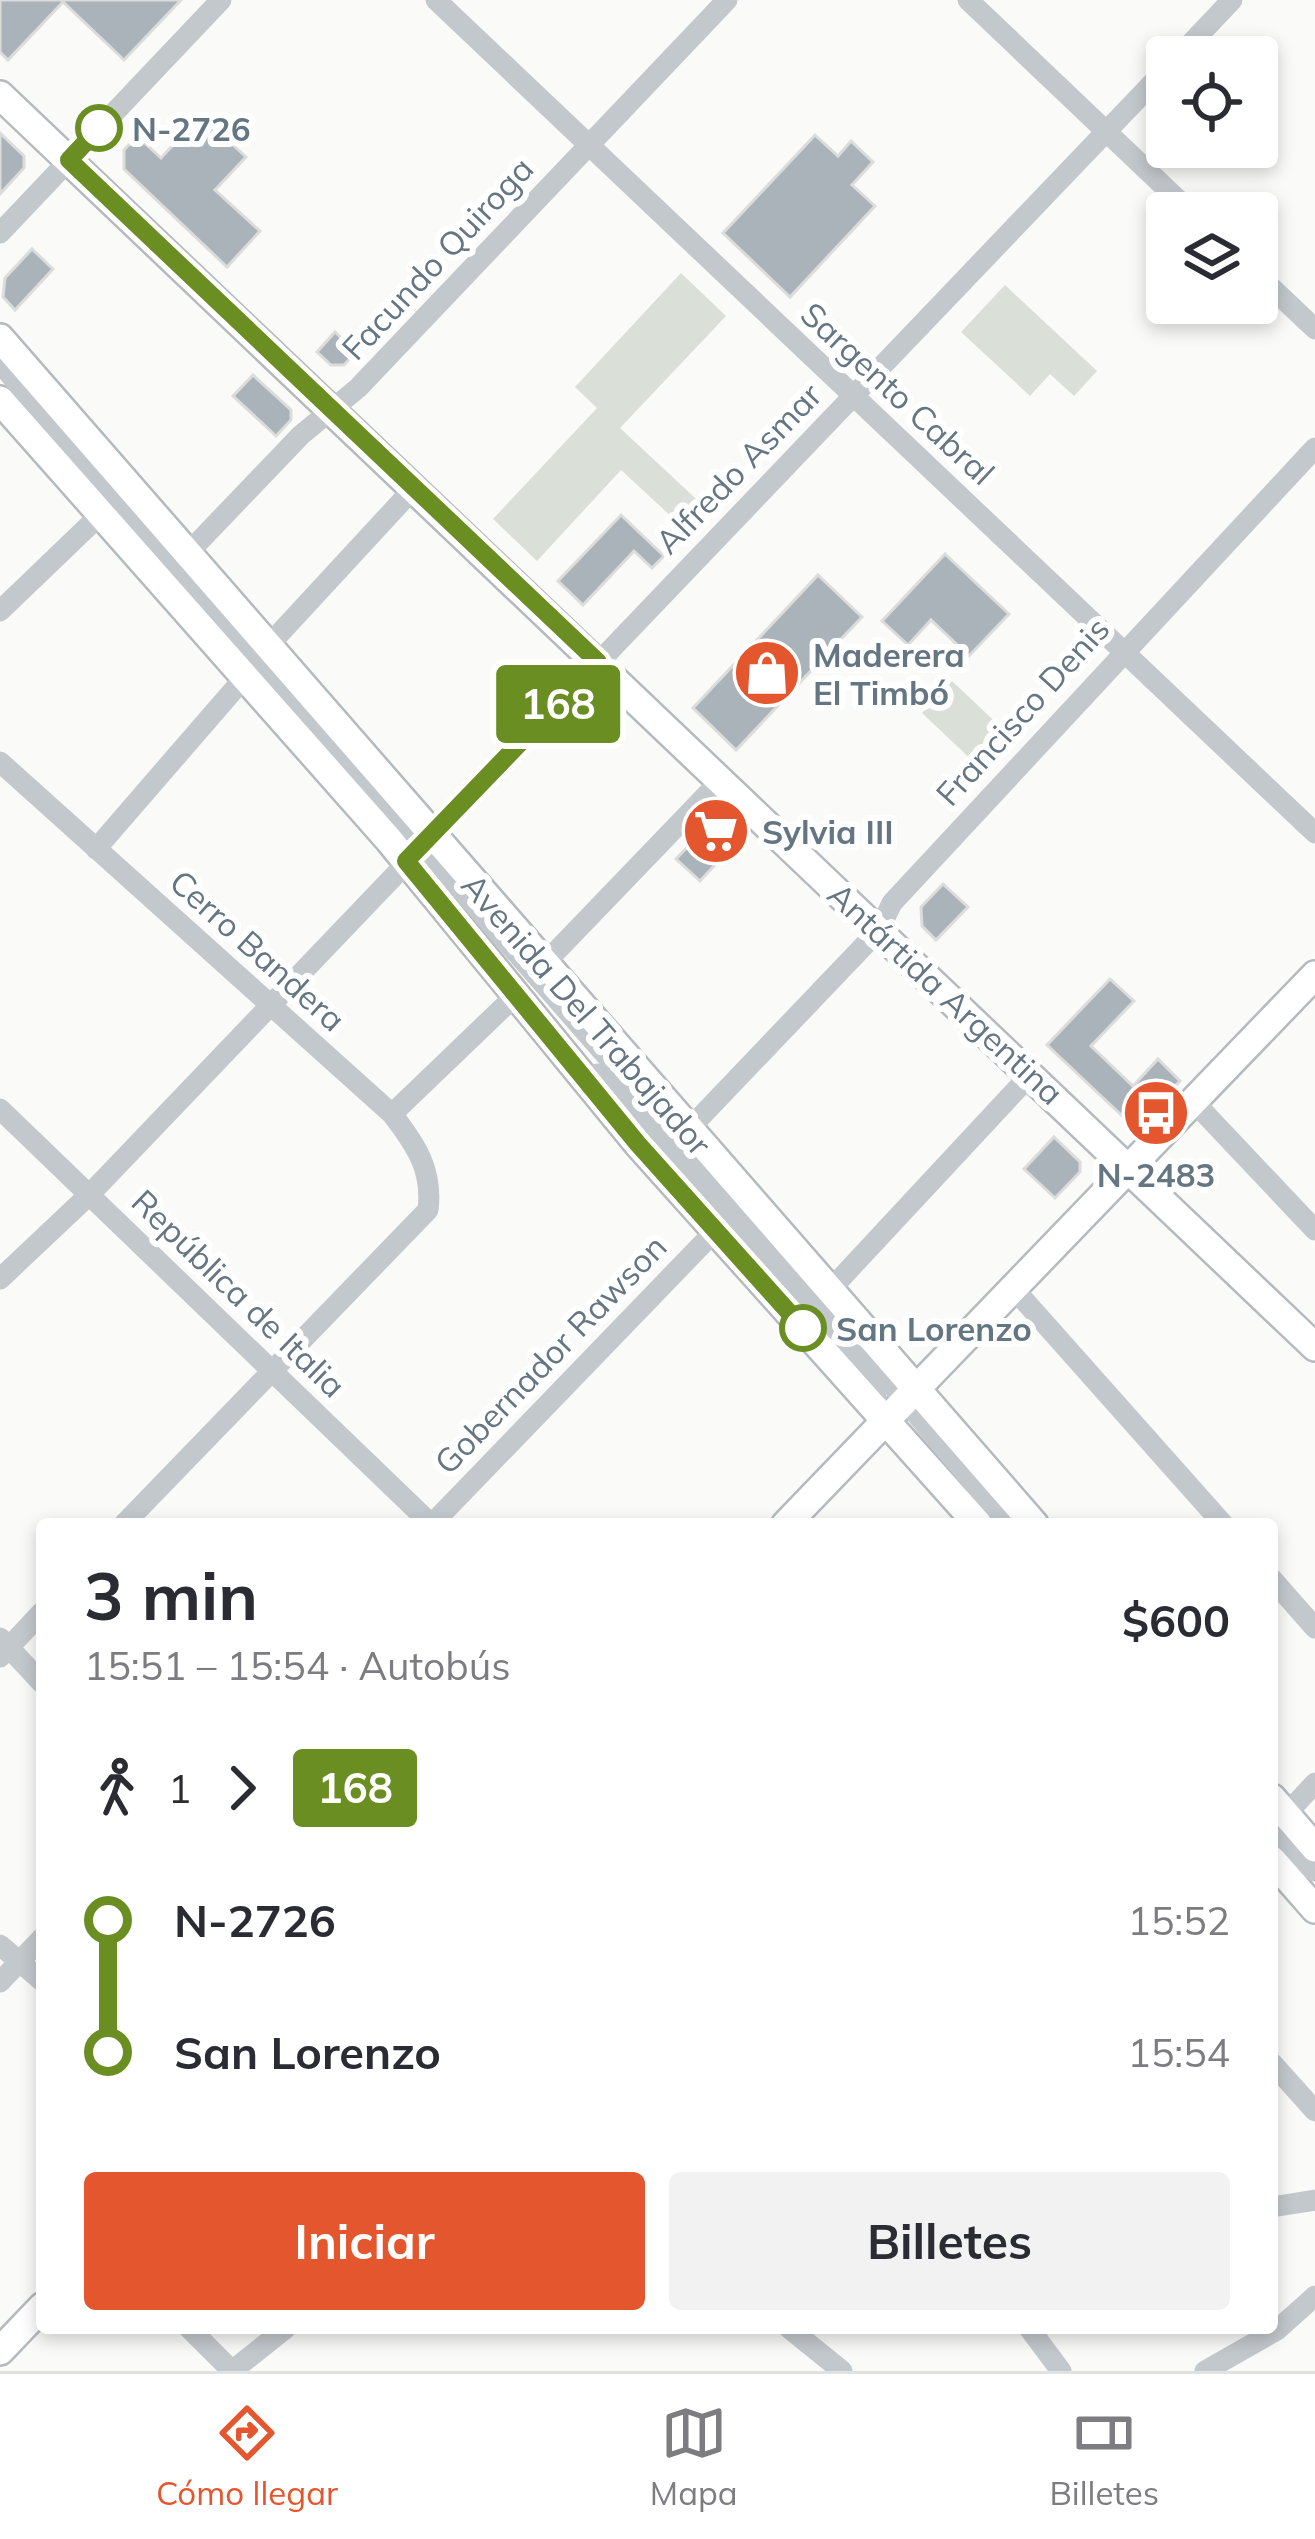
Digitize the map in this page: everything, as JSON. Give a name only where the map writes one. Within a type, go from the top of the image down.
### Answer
[{"type":"main road","name":"Antártida Argentina","points":[[0,95],[1315,1347]]},
{"type":"main road","name":"Avenida Del Trabajador","points":[[0,338],[268,646],[418,849],[516,995],[715,1231],[1027,1518]]},
{"type":"main road","name":"Avenida Del Trabajador","points":[[0,400],[244,678],[418,849],[544,964],[829,1291],[974,1518]]},
{"type":"main road","points":[[792,1518],[1315,975]]},
{"type":"main road","points":[[1278,1824],[1315,1848]]},
{"type":"main road","points":[[1278,1867],[1315,1909]]},
{"type":"main road","points":[[0,2351],[36,2313]]},
{"type":"street","points":[[0,233],[221,0]]},
{"type":"street","name":"Sargento Cabral","points":[[436,0],[1315,833]]},
{"type":"street","name":"Facundo Quiroga","points":[[188,553],[301,435],[333,412],[727,0]]},
{"type":"street","points":[[968,0],[1170,192]]},
{"type":"street","points":[[1198,36],[1232,0]]},
{"type":"street","name":"Alfredo Asmar","points":[[0,1280],[90,1194],[1146,90]]},
{"type":"street","points":[[1278,294],[1315,329]]},
{"type":"street","points":[[0,363],[418,849],[675,1164],[1008,1518]]},
{"type":"street","points":[[0,381],[418,849]]},
{"type":"street","name":"Francisco Denis","points":[[688,1130],[879,930],[892,903],[1315,448]]},
{"type":"street","points":[[268,646],[414,488]]},
{"type":"street","points":[[0,611],[100,515]]},
{"type":"street","points":[[96,849],[244,678]]},
{"type":"street","name":"Cerro Bandera","points":[[0,762],[392,1114],[414,1142],[431,1182],[428,1210],[268,1369]]},
{"type":"street","points":[[544,964],[721,780]]},
{"type":"street","points":[[392,1114],[516,995]]},
{"type":"street","points":[[829,1291],[1031,1074]]},
{"type":"street","points":[[1193,1102],[1315,1230]]},
{"type":"street","name":"República de Italia","points":[[0,1109],[425,1518]]},
{"type":"street","name":"Gobernador Rawson","points":[[437,1518],[715,1231]]},
{"type":"street","points":[[772,1274],[788,1290],[876,1397],[766,1280],[772,1274]]},
{"type":"street","points":[[1015,1290],[1218,1518]]},
{"type":"street","points":[[130,1518],[268,1369]]},
{"type":"street","points":[[901,1406],[988,1518]]},
{"type":"street","points":[[1009,1518],[921,1417],[922,1411],[1021,1518]]},
{"type":"street","points":[[1278,1587],[1315,1628]]},
{"type":"street","points":[[2,1650],[36,1618]]},
{"type":"street","points":[[2,1650],[36,1678]]},
{"type":"street","points":[[2,1650],[36,1687]]},
{"type":"street","points":[[1278,1819],[1315,1783]]},
{"type":"street","points":[[1278,1826],[1315,1871]]},
{"type":"street","points":[[1278,1827],[1315,1890]]},
{"type":"street","points":[[0,1982],[36,1945]]},
{"type":"street","points":[[0,1946],[36,1976]]},
{"type":"street","points":[[1278,2070],[1315,2111]]},
{"type":"street","points":[[1278,2205],[1315,2200]]},
{"type":"street","points":[[1278,2329],[1315,2296]]},
{"type":"street","points":[[195,2334],[232,2371],[278,2334]]},
{"type":"street","points":[[800,2334],[842,2371]]},
{"type":"street","points":[[1033,2334],[1061,2371]]},
{"type":"street","points":[[1205,2371],[1270,2334]]},
{"type":"shaded area","points":[[681,273],[726,316],[620,428],[708,510],[687,531],[621,470],[537,561],[493,519],[597,408],[575,387]]},
{"type":"shaded area","points":[[1005,285],[1097,371],[1074,396],[1050,374],[1030,396],[961,332]]},
{"type":"shaded area","points":[[952,681],[1006,732],[976,764],[922,713]]},
{"type":"building","points":[[0,0],[181,0],[124,60],[63,2],[8,60],[0,52]]},
{"type":"building","points":[[201,115],[246,157],[215,190],[260,231],[227,267],[124,169],[124,150],[137,136],[161,158]]},
{"type":"building","points":[[0,133],[24,156],[24,168],[0,194]]},
{"type":"building","points":[[815,135],[838,156],[851,141],[873,162],[852,185],[875,206],[790,297],[723,233]]},
{"type":"building","points":[[32,249],[53,269],[15,310],[3,297],[5,278]]},
{"type":"building","points":[[335,332],[356,352],[344,365],[331,365],[317,352]]},
{"type":"building","points":[[253,375],[291,410],[291,420],[276,436],[233,396]]},
{"type":"building","points":[[621,515],[664,556],[652,568],[634,551],[583,605],[558,581]]},
{"type":"building","points":[[945,554],[1009,614],[969,656],[931,620],[908,645],[882,621]]},
{"type":"building","name":"Maderera El Timbó","points":[[818,575],[862,617],[736,750],[693,708]]},
{"type":"building","points":[[709,824],[725,824],[740,838],[700,881],[676,859]]},
{"type":"building","points":[[943,884],[968,907],[936,940],[922,926],[921,907]]},
{"type":"building","points":[[1110,979],[1134,1001],[1091,1046],[1133,1086],[1158,1059],[1180,1081],[1135,1128],[1047,1045]]},
{"type":"building","points":[[1054,1137],[1080,1162],[1080,1172],[1055,1198],[1024,1169]]},
{"type":"bus line","name":"168","points":[[99,128],[69,160],[598,662],[406,861],[638,1144],[803,1328]]},
{"type":"place","name":"N-2726","points":[[99,128]]},
{"type":"place","name":"Maderera El Timbó","points":[[767,673]]},
{"type":"place","name":"Sylvia III","points":[[716,831]]},
{"type":"place","name":"N-2483","points":[[1156,1113]]},
{"type":"place","name":"San Lorenzo","points":[[803,1328]]}]
